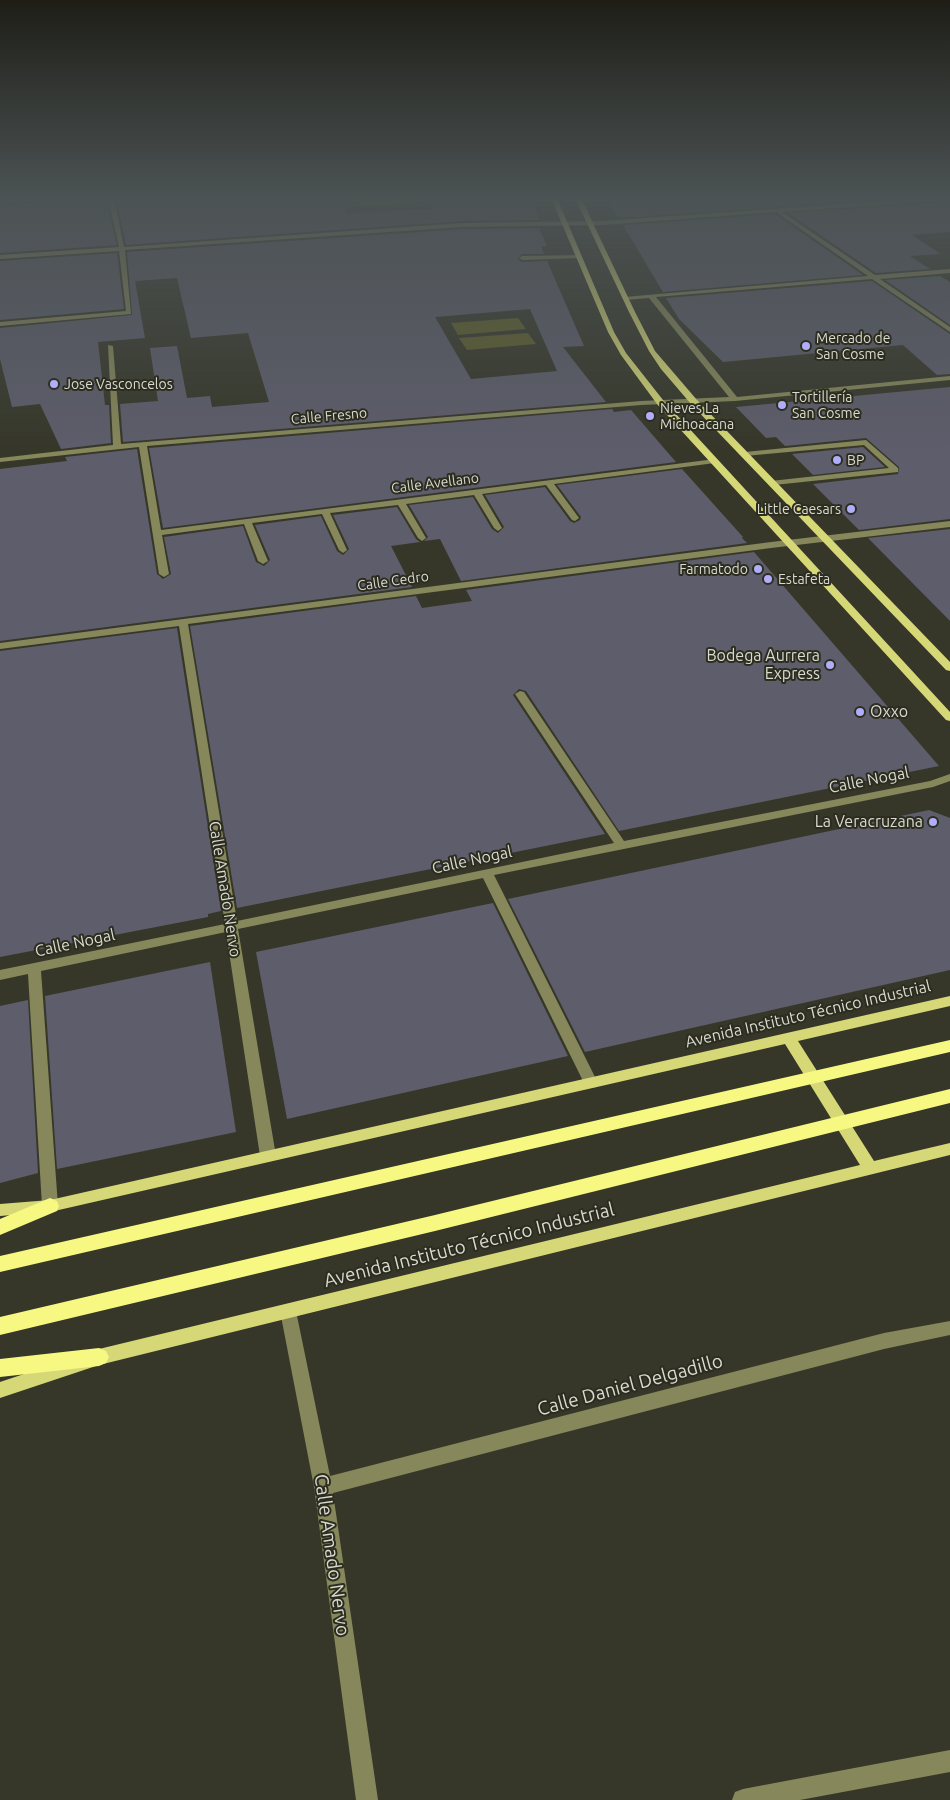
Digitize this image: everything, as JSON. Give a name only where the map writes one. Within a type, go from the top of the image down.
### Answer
[{"type":"highway","points":[[0,1264],[950,1046]]},
{"type":"highway","points":[[0,1326],[950,1096]]},
{"type":"highway","points":[[0,1227],[50,1206]]},
{"type":"highway","points":[[0,1368],[99,1357]]},
{"type":"main road","points":[[590,282],[611,332],[623,354],[660,402],[950,718]]},
{"type":"main road","points":[[618,282],[652,351],[694,402],[950,668]]},
{"type":"main road","name":"Avenida Instituto Técnico Industrial","points":[[0,1210],[50,1206],[950,1001]]},
{"type":"main road","points":[[790,1038],[871,1168]]},
{"type":"main road","name":"Avenida Instituto Técnico Industrial","points":[[0,1390],[99,1357],[950,1150]]},
{"type":"street","points":[[0,324],[129,313],[126,282]]},
{"type":"street","points":[[626,298],[814,282]]},
{"type":"street","points":[[879,282],[950,330]]},
{"type":"street","points":[[652,296],[735,399]]},
{"type":"street","points":[[110,346],[117,447]]},
{"type":"street","name":"Calle Fresno","points":[[0,460],[143,444],[660,402],[735,399],[950,378]]},
{"type":"street","points":[[745,454],[866,442],[895,470],[774,483]]},
{"type":"street","points":[[143,444],[164,574]]},
{"type":"street","name":"Calle Avellano","points":[[158,533],[715,461]]},
{"type":"street","points":[[548,482],[575,518]]},
{"type":"street","points":[[476,492],[498,528]]},
{"type":"street","points":[[400,501],[422,538]]},
{"type":"street","points":[[325,511],[343,550]]},
{"type":"street","points":[[247,521],[263,561]]},
{"type":"street","name":"Calle Cedro","points":[[0,646],[789,542],[950,524]]},
{"type":"street","name":"Calle Amado Nervo","points":[[183,622],[268,1156]]},
{"type":"street","points":[[520,694],[621,845]]},
{"type":"street","name":"Calle Nogal","points":[[0,975],[621,845],[933,784],[950,777]]},
{"type":"street","points":[[487,873],[592,1083]]},
{"type":"street","points":[[34,968],[50,1206]]},
{"type":"street","name":"Calle Amado Nervo","points":[[288,1311],[322,1487],[367,1800]]},
{"type":"street","name":"Calle Daniel Delgadillo","points":[[322,1487],[875,1343],[950,1328]]},
{"type":"street","points":[[744,1800],[950,1761]]},
{"type":"shaded area","points":[[518,318],[526,329],[458,335],[451,323]]},
{"type":"shaded area","points":[[528,333],[536,344],[467,350],[459,338]]},
{"type":"building","points":[[0,282],[121,282],[124,309],[0,320]]},
{"type":"building","points":[[129,282],[135,282],[145,338],[98,342],[105,405],[109,405],[111,443],[61,449],[40,404],[12,407],[0,359],[0,328],[132,315]]},
{"type":"building","points":[[178,282],[556,282],[584,346],[563,347],[606,402],[123,442],[120,404],[158,401],[150,348],[177,346],[187,398],[210,396],[212,407],[269,402],[248,333],[191,338]],"holes":[[[530,309],[557,371],[471,379],[435,317]]]},
{"type":"building","points":[[657,282],[781,282],[663,292]]},
{"type":"building","points":[[873,282],[950,334],[950,374],[937,375],[903,345],[723,362],[679,319],[666,298]]},
{"type":"building","points":[[888,282],[950,282],[950,325]]},
{"type":"building","points":[[950,387],[950,519],[859,530],[813,484],[898,474],[899,467],[866,438],[785,446],[776,437],[766,438],[736,407]]},
{"type":"building","points":[[612,409],[614,412],[631,410],[676,462],[163,528],[149,448]]},
{"type":"building","name":"BP","points":[[863,447],[885,467],[813,475],[792,454]]},
{"type":"building","points":[[137,449],[157,574],[163,579],[171,574],[164,537],[243,526],[256,562],[264,566],[270,560],[255,525],[321,516],[337,551],[343,555],[349,549],[333,515],[397,507],[416,539],[420,542],[391,546],[412,587],[0,641],[0,469],[67,461],[65,457]]},
{"type":"building","points":[[682,469],[747,543],[461,581],[440,539],[424,541],[428,537],[409,505],[473,497],[492,529],[498,533],[504,527],[485,495],[545,487],[570,521],[574,523],[580,520],[581,517],[557,485]]},
{"type":"building","points":[[950,529],[950,621],[868,538]]},
{"type":"building","points":[[754,552],[939,766],[619,831],[526,691],[519,689],[513,695],[605,834],[237,908],[190,626],[416,596],[422,608],[472,601],[466,590]]},
{"type":"building","points":[[177,628],[221,911],[208,914],[208,917],[0,957],[0,651]]},
{"type":"building","points":[[929,810],[950,818],[950,970],[585,1052],[508,899]]},
{"type":"building","points":[[493,903],[568,1056],[287,1119],[256,952]]},
{"type":"building","points":[[210,962],[236,1132],[57,1169],[45,996]]},
{"type":"building","points":[[28,1000],[38,1173],[0,1183],[0,1006]]},
{"type":"place","name":"Mercado de San Cosme","points":[[806,346]]},
{"type":"place","name":"Jose Vasconcelos","points":[[54,384]]},
{"type":"place","name":"Tortillería San Cosme","points":[[782,405]]},
{"type":"place","name":"Nieves La Michoacana","points":[[650,416]]},
{"type":"place","name":"BP","points":[[837,460]]},
{"type":"place","name":"Little Caesars","points":[[851,509]]},
{"type":"place","name":"Farmatodo","points":[[758,569]]},
{"type":"place","name":"Estafeta","points":[[768,579]]},
{"type":"place","name":"Bodega Aurrera Express","points":[[830,665]]},
{"type":"place","name":"Oxxo","points":[[860,712]]},
{"type":"place","name":"La Veracruzana","points":[[933,822]]}]
